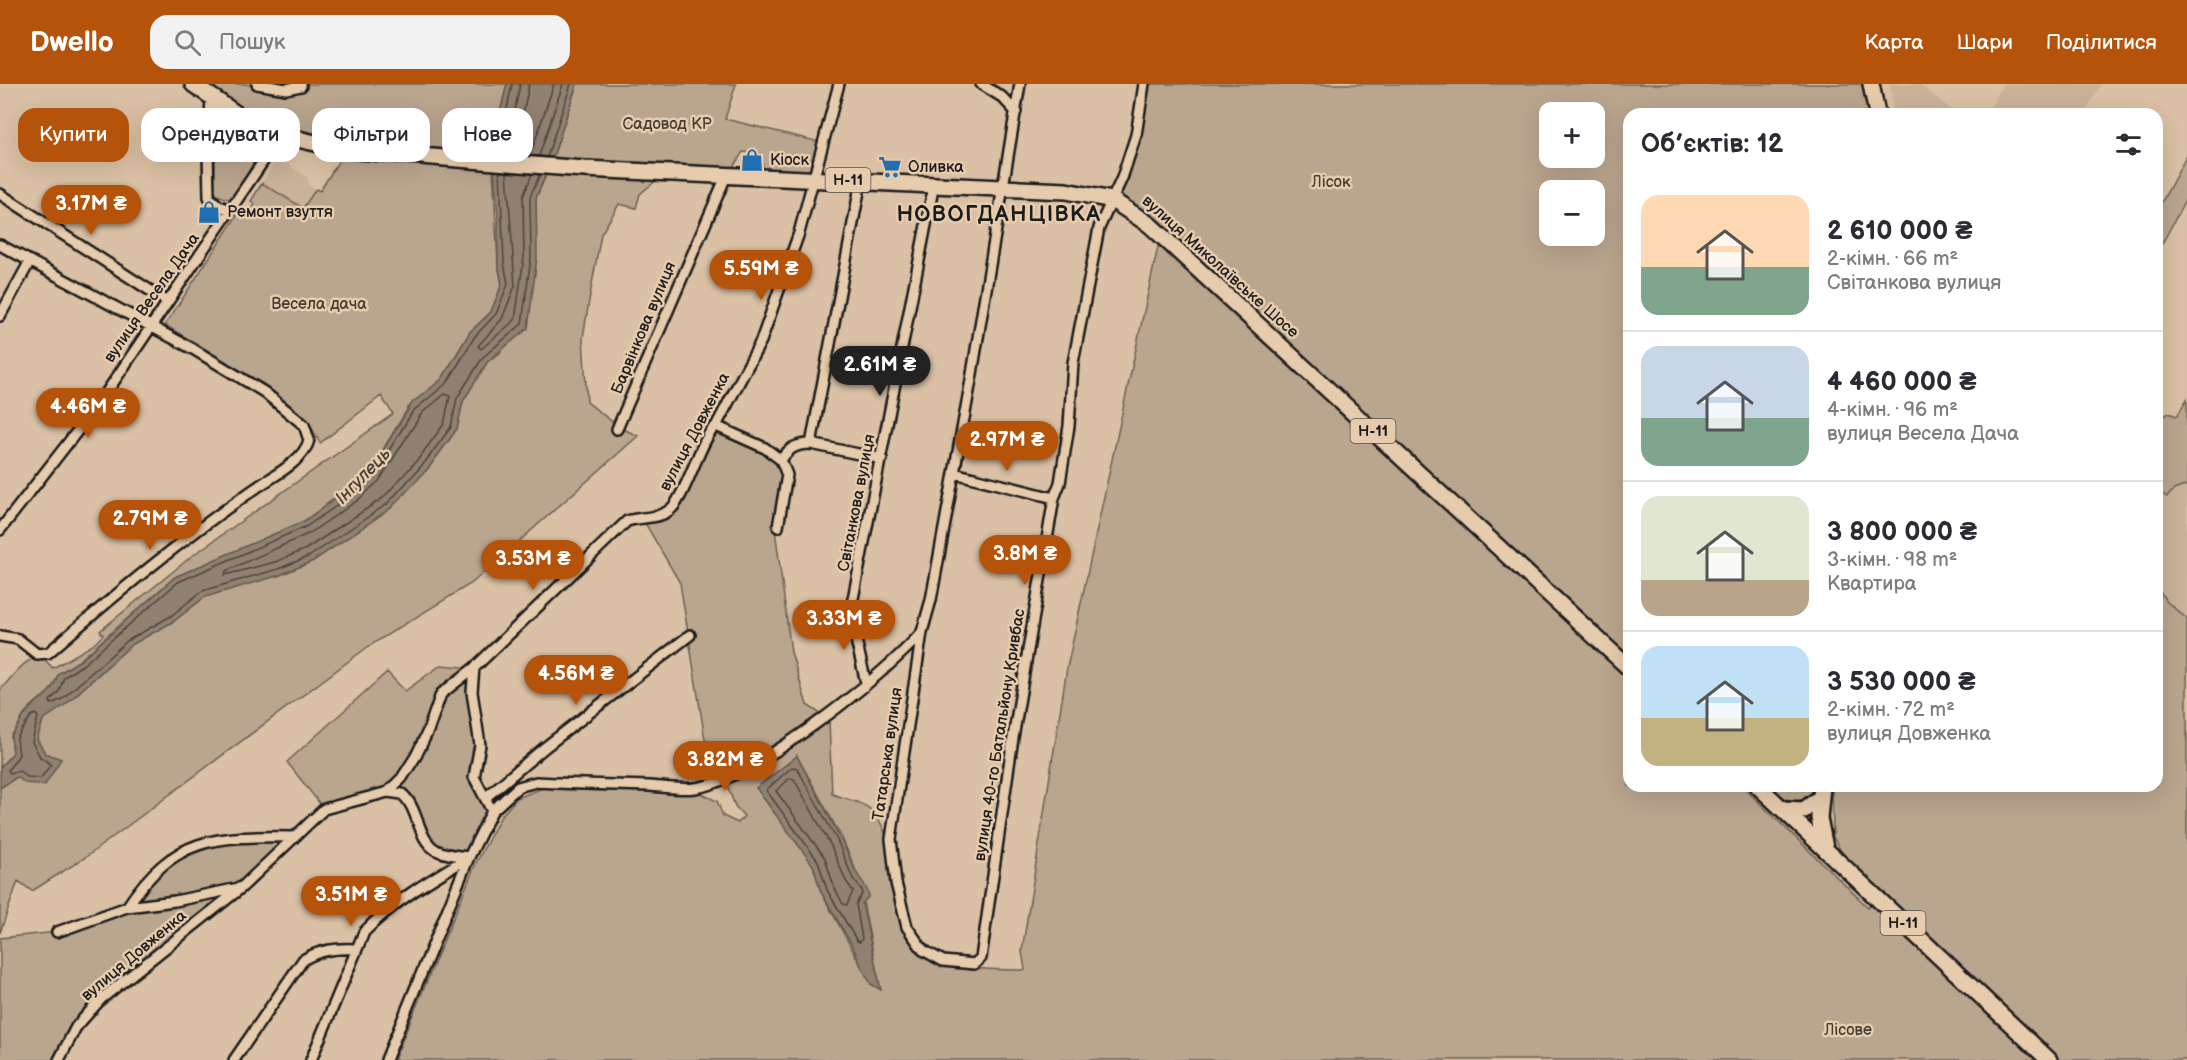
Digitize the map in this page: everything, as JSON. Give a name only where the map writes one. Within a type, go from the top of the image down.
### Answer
[{"type":"main road","name":"вулиця Миколаївське Шосе","points":[[193,84],[226,108]]},
{"type":"main road","points":[[1871,84],[1876,108]]},
{"type":"main road","name":"вулиця Миколаївське Шосе","points":[[300,139],[345,150],[465,161],[584,169],[1066,191],[1112,200],[1150,225],[1623,662]]},
{"type":"main road","name":"Н-11","points":[[1765,792],[2049,1060]]},
{"type":"main road","points":[[1783,809],[1804,810],[1820,792]]},
{"type":"main road","points":[[1821,792],[1820,824],[1825,848]]},
{"type":"street","points":[[257,84],[286,89],[301,86]]},
{"type":"street","name":"вулиця Довженка","points":[[59,1060],[76,1027],[101,999],[242,888],[324,809],[388,792],[402,778],[416,756],[441,694],[474,668],[627,521],[640,517],[657,517],[672,508],[698,462],[710,430],[716,426],[761,341],[799,233],[839,84]]},
{"type":"street","points":[[981,84],[1002,97],[1016,112]]},
{"type":"street","name":"Татарська вулиця","points":[[934,957],[915,940],[907,927],[898,894],[891,839],[922,632],[931,600],[954,473],[1020,84]]},
{"type":"street","name":"вулиця 40-го Батальйону Кривбас","points":[[934,957],[964,964],[974,964],[981,958],[1015,727],[1054,498],[1060,483],[1069,426],[1073,363],[1099,228],[1122,178],[1136,135],[1144,84]]},
{"type":"street","points":[[211,98],[208,152],[209,197],[219,206],[231,210]]},
{"type":"street","name":"вулиця Весела Дача","points":[[0,530],[100,402],[263,162]]},
{"type":"street","name":"Барвінкова вулиця","points":[[617,429],[727,174]]},
{"type":"street","points":[[811,444],[861,181]]},
{"type":"street","name":"Світанкова вулиця","points":[[866,683],[850,614],[934,184]]},
{"type":"street","points":[[0,194],[168,302]]},
{"type":"street","points":[[0,245],[225,367],[284,406],[304,425],[309,440],[301,454],[288,465],[184,542],[48,653],[37,654],[18,639],[0,636]]},
{"type":"street","points":[[0,316],[30,261]]},
{"type":"street","points":[[716,426],[765,448],[781,460],[787,475],[778,527]]},
{"type":"street","points":[[781,460],[788,451],[799,444],[811,444],[882,459]]},
{"type":"street","points":[[954,473],[1054,498]]},
{"type":"street","points":[[386,1060],[469,857],[492,811],[519,787],[536,782],[695,788],[728,777],[751,766],[823,718],[902,654],[922,632]]},
{"type":"street","points":[[485,798],[544,748],[690,635]]},
{"type":"street","points":[[474,668],[472,692],[480,745],[474,777],[492,811]]},
{"type":"street","points":[[388,792],[395,792],[407,798],[428,842],[436,850],[469,857]]},
{"type":"street","points":[[128,907],[141,886],[167,859],[189,847],[234,836],[294,837]]},
{"type":"street","points":[[310,1060],[364,932],[380,916],[424,884],[469,857]]},
{"type":"street","name":"вулиця Довженка","points":[[57,932],[128,907],[175,901],[242,888]]},
{"type":"street","points":[[234,1060],[303,960],[314,953],[331,949],[355,949]]},
{"type":"shaded area","points":[[1890,84],[1922,84],[1921,86],[1949,108],[1892,108]]},
{"type":"shaded area","points":[[2003,84],[2101,84],[2088,108],[1990,108]]},
{"type":"shaded area","points":[[275,162],[285,162],[308,178],[308,185],[316,189],[304,208],[262,183]]},
{"type":"shaded area","points":[[2187,485],[2187,619],[2163,596],[2163,494],[2167,497],[2174,490]]},
{"type":"green space","points":[[206,84],[246,84],[279,93],[278,84],[507,84],[501,108],[442,108],[442,158],[430,156],[430,108],[312,108],[312,139],[300,138],[300,108],[241,108]]},
{"type":"green space","name":"Садовод КР","points":[[577,84],[736,84],[725,119],[820,142],[812,173],[763,169],[761,154],[743,152],[733,167],[552,160]]},
{"type":"green space","name":"Лісок","points":[[1149,84],[1863,84],[1868,108],[1623,108],[1623,652],[1153,219],[1116,196],[1129,178]]},
{"type":"green space","points":[[2187,155],[2187,197],[2163,242],[2163,200]]},
{"type":"green space","points":[[215,162],[254,162],[235,196],[228,199],[217,195],[214,189]]},
{"type":"green space","name":"Весела дача","points":[[338,162],[404,162],[493,169],[498,264],[502,284],[491,312],[470,332],[442,379],[408,408],[369,473],[304,521],[175,577],[80,660],[58,674],[52,688],[24,715],[11,736],[13,753],[0,767],[0,690],[24,664],[42,657],[53,668],[93,645],[103,635],[100,631],[192,556],[393,414],[381,396],[320,443],[307,419],[265,385],[165,325],[236,217],[245,210],[250,213],[255,204],[251,201],[262,183],[303,208],[316,189],[320,191]]},
{"type":"green space","points":[[547,173],[658,179],[640,194],[636,208],[619,204],[601,234],[583,338],[587,402],[619,427],[638,436],[472,583],[369,646],[86,857],[32,891],[18,881],[0,933],[0,788],[45,753],[37,740],[43,720],[66,704],[131,645],[174,621],[205,596],[280,575],[313,561],[391,508],[430,466],[457,429],[463,401],[488,361],[500,353],[536,226],[536,198]]},
{"type":"green space","name":"Лісове","points":[[1159,242],[1623,673],[1623,792],[1748,792],[1868,907],[1875,896],[2049,1060],[394,1060],[476,863],[501,816],[517,798],[543,788],[700,793],[717,801],[723,816],[738,823],[744,816],[735,806],[727,785],[829,720],[832,794],[867,807],[880,821],[888,842],[896,898],[913,943],[926,955],[944,963],[965,968],[1025,970],[1022,951],[1067,668]],"holes":[[[797,756],[842,838],[858,876],[880,989],[871,984],[821,892],[813,865],[787,827]]]},
{"type":"green space","points":[[2187,399],[2187,485],[2174,490],[2167,497],[2163,494],[2163,416],[2169,413],[2177,416]]},
{"type":"green space","points":[[719,429],[777,461],[783,475],[775,529],[791,652],[807,705],[821,714],[749,762],[711,777],[680,583],[645,523],[661,519],[676,511],[709,446],[710,438]]},
{"type":"green space","points":[[2163,596],[2187,619],[2187,1060],[2057,1060],[1845,858],[1833,837],[1832,792],[2163,792]]},
{"type":"green space","points":[[441,665],[474,668],[480,745],[474,777],[492,811],[469,857],[436,850],[402,794],[324,809],[287,762],[387,672],[405,691]]},
{"type":"green space","points":[[1772,792],[1812,792],[1809,798],[1803,800],[1786,799]]},
{"type":"green space","points":[[234,836],[294,837],[241,888],[101,999],[76,1027],[59,1060],[0,1060],[0,938],[57,932],[127,907],[167,859]]},
{"type":"water","points":[[507,84],[577,84],[552,160],[536,198],[537,257],[528,328],[488,361],[463,401],[457,429],[430,466],[391,508],[313,561],[280,575],[205,597],[174,621],[131,645],[66,704],[43,720],[37,740],[45,753],[61,759],[45,785],[25,783],[17,777],[0,788],[0,767],[13,753],[11,736],[31,707],[52,688],[58,674],[81,660],[175,577],[304,521],[350,489],[369,473],[412,403],[442,379],[470,332],[491,312],[502,284],[498,264],[498,218],[493,162],[533,162],[533,108],[501,108]]},
{"type":"water","points":[[797,756],[868,892],[869,896],[862,904],[881,990],[871,984],[863,970],[853,947],[821,892],[813,865],[756,788]]},
{"type":"place","name":"Кіоск","points":[[752,160]]},
{"type":"place","name":"Оливка","points":[[890,167]]},
{"type":"place","name":"Ремонт взуття","points":[[209,212]]},
{"type":"district","name":"НОВОГДАНЦІВКА","points":[[999,214]]},
{"type":"water label","name":"Інгулець","points":[[363,476]]}]
